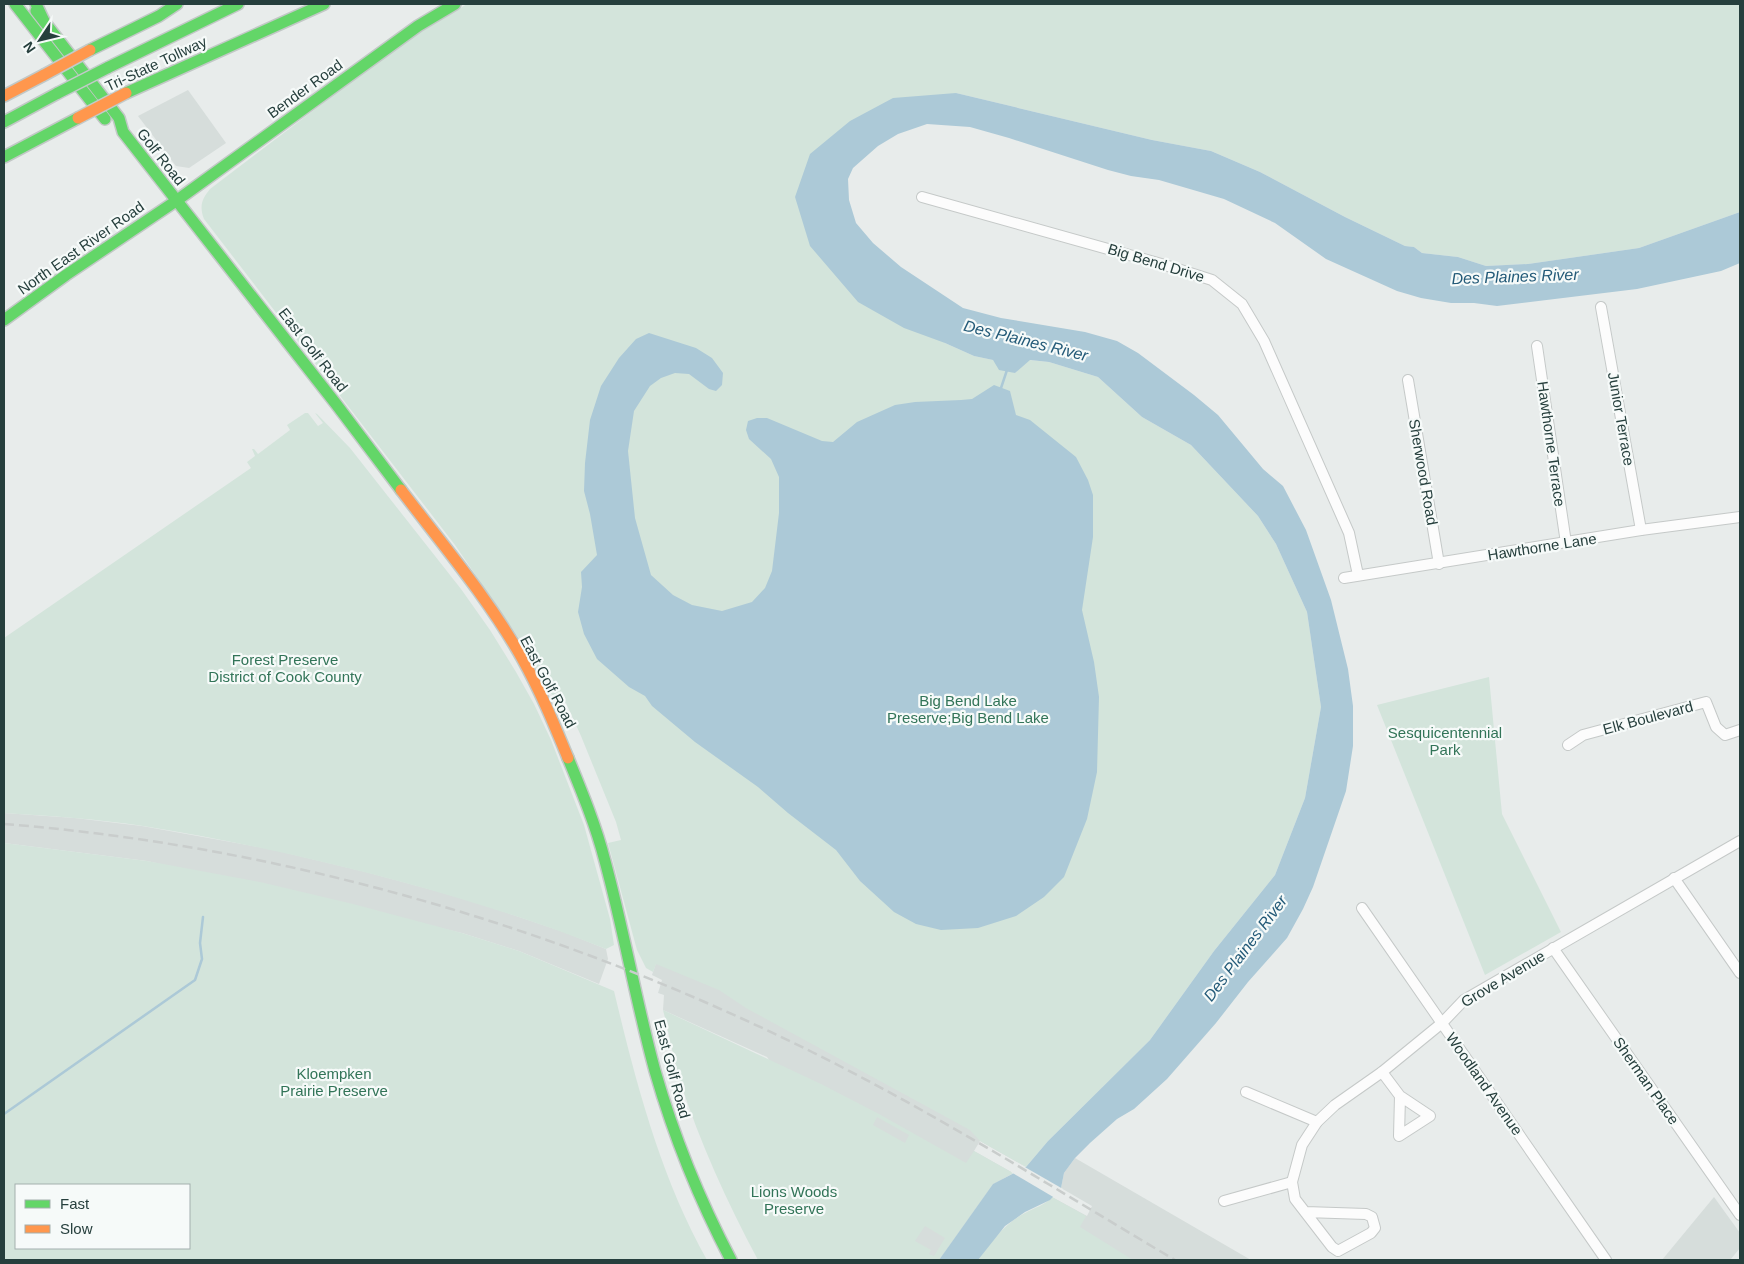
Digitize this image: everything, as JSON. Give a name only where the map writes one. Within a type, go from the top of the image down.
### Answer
[{"type":"main road","name":"Golf Road","points":[[15,4],[109,124],[123,132]]},
{"type":"main road","name":"Golf Road","points":[[30,4],[118,118],[123,132],[176,201]]},
{"type":"main road","points":[[36,4],[44,21]]},
{"type":"main road","points":[[4,96],[159,16],[177,4]]},
{"type":"main road","name":"Tri-State Tollway","points":[[4,122],[107,68],[238,4]]},
{"type":"main road","name":"Tri-State Tollway","points":[[4,157],[126,93],[324,4]]},
{"type":"main road","name":"Bender Road","points":[[176,201],[418,26],[454,4]]},
{"type":"main road","name":"North East River Road","points":[[4,320],[66,275],[176,201]]},
{"type":"main road","name":"East Golf Road","points":[[176,201],[331,397],[480,594],[521,657],[562,742],[592,818],[603,853],[655,1070],[670,1119],[707,1214],[731,1260]]},
{"type":"street","name":"Big Bend Drive","points":[[922,197],[1212,280],[1242,304],[1264,341],[1349,533],[1358,576]]},
{"type":"street","name":"Junior Terrace","points":[[1601,307],[1641,530]]},
{"type":"street","name":"Hawthorne Terrace","points":[[1537,346],[1566,543]]},
{"type":"street","name":"Sherwood Road","points":[[1408,380],[1439,564]]},
{"type":"street","name":"Hawthorne Lane","points":[[1344,578],[1641,530],[1740,517]]},
{"type":"street","name":"Elk Boulevard","points":[[1568,745],[1583,735],[1706,702],[1716,727],[1725,735],[1740,730]]},
{"type":"street","name":"Grove Avenue","points":[[1292,1182],[1302,1145],[1318,1122],[1335,1105],[1382,1072],[1442,1023],[1464,1000],[1740,841]]},
{"type":"street","points":[[1674,878],[1740,973]]},
{"type":"street","name":"Woodland Avenue","points":[[1362,908],[1606,1260]]},
{"type":"street","name":"Sherman Place","points":[[1553,948],[1740,1215]]},
{"type":"street","points":[[1382,1072],[1400,1096]]},
{"type":"street","points":[[1246,1092],[1318,1122]]},
{"type":"street","points":[[1224,1201],[1292,1182],[1295,1199],[1305,1212],[1332,1247],[1338,1251],[1371,1233],[1375,1228],[1372,1217],[1366,1214],[1305,1212]]},
{"type":"shaded area","points":[[188,90],[226,143],[189,168],[176,166],[138,116]]},
{"type":"shaded area","points":[[4,813],[75,818],[142,826],[270,849],[366,872],[466,899],[564,932],[606,949],[608,959],[599,984],[519,951],[462,933],[147,861],[4,843]]},
{"type":"shaded area","points":[[656,963],[849,1030],[1026,1167],[980,1141],[974,1151],[1013,1173],[993,1184],[939,1260],[905,1260],[767,1057],[663,1010],[664,995],[658,993],[662,980],[652,975]]},
{"type":"shaded area","points":[[1075,1158],[1251,1260],[1105,1260],[1050,1200],[1052,1197],[1087,1216],[1092,1206],[1061,1188],[1064,1173]]},
{"type":"shaded area","points":[[1714,1197],[1740,1233],[1740,1248],[1730,1260],[1662,1260]]},
{"type":"green space","name":"Big Bend Lake Preserve;Big Bend Lake","points":[[467,4],[1740,4],[1740,212],[1639,248],[1528,264],[1486,266],[1458,257],[1422,253],[1414,247],[1405,246],[1345,217],[1260,172],[1211,151],[1152,140],[956,93],[795,197],[945,343],[974,356],[993,360],[1015,373],[1029,360],[1049,362],[1098,377],[1142,417],[1191,445],[1258,516],[1276,544],[1307,612],[1321,707],[1305,798],[1275,875],[1214,951],[1150,1040],[1048,1141],[1026,1167],[980,1141],[970,1130],[746,1008],[719,990],[656,964],[653,972],[646,968],[637,950],[608,843],[621,840],[616,822],[566,703],[548,692],[522,643],[455,545],[204,219],[202,203],[210,189],[401,44]]},
{"type":"green space","name":"Forest Preserve District of Cook County","points":[[308,413],[318,426],[323,423],[315,413],[317,414],[350,448],[461,589],[490,630],[516,672],[551,740],[584,825],[610,919],[614,945],[606,949],[530,921],[454,897],[402,882],[273,851],[176,831],[74,818],[4,813],[4,638],[251,468],[247,462],[255,456],[252,449],[258,454],[290,430],[287,425]]},
{"type":"green space","name":"Sesquicentennial Park","points":[[1489,677],[1502,814],[1561,932],[1485,975],[1377,705]]},
{"type":"green space","name":"Kloempken Prairie Preserve","points":[[4,843],[147,861],[260,882],[353,904],[462,933],[519,951],[614,991],[631,1060],[651,1128],[690,1228],[707,1260],[4,1260]]},
{"type":"green space","name":"Lions Woods Preserve","points":[[663,1010],[821,1084],[966,1163],[974,1151],[1013,1173],[993,1184],[939,1260],[758,1260],[725,1194],[696,1127],[680,1081]],"holes":[[[877,1117],[909,1135],[905,1143],[873,1125]],[[925,1226],[945,1238],[934,1256],[929,1254],[931,1250],[915,1241]]]},
{"type":"green space","points":[[1052,1197],[1086,1216],[1080,1227],[1133,1260],[978,1260],[993,1240],[1011,1222]]},
{"type":"water","name":"Des Plaines River","points":[[956,93],[1152,140],[1211,151],[1260,172],[1405,246],[1414,247],[1422,253],[1458,257],[1486,266],[1528,264],[1639,248],[1740,212],[1740,263],[1721,271],[1637,289],[1497,306],[1451,303],[1421,298],[1397,291],[1326,259],[1275,223],[1224,199],[1159,180],[1108,170],[970,127],[927,124],[898,134],[878,146],[853,168],[848,179],[849,200],[856,223],[873,243],[901,267],[963,308],[1001,318],[1085,332],[1117,341],[1138,353],[1218,415],[1263,469],[1283,486],[1306,530],[1331,600],[1348,669],[1353,706],[1353,746],[1346,791],[1313,887],[1287,938],[1167,1079],[1134,1109],[1117,1119],[1090,1143],[1075,1158],[1064,1173],[1061,1188],[1050,1200],[1025,1212],[1005,1226],[978,1260],[939,1260],[993,1184],[1026,1167],[1048,1141],[1150,1040],[1214,951],[1275,875],[1305,798],[1321,707],[1307,612],[1276,544],[1258,516],[1191,445],[1142,417],[1098,377],[1049,362],[1030,360],[1015,373],[999,370],[993,360],[974,356],[904,328],[858,302],[810,246],[795,197],[810,154],[850,121],[893,98]]},
{"type":"water","points":[[649,333],[696,348],[712,358],[723,373],[722,385],[716,391],[709,389],[689,374],[675,373],[661,378],[650,386],[634,411],[628,451],[635,518],[651,575],[673,595],[692,605],[722,611],[752,602],[765,588],[772,571],[779,513],[779,477],[771,459],[749,439],[746,430],[748,421],[757,418],[767,418],[822,441],[833,442],[857,422],[895,405],[972,399],[994,385],[1010,391],[1016,415],[1030,420],[1076,457],[1088,480],[1093,495],[1093,537],[1082,610],[1094,662],[1099,697],[1097,772],[1087,819],[1064,877],[1044,897],[1016,916],[978,928],[941,930],[916,924],[894,912],[860,881],[836,850],[758,787],[695,742],[652,706],[645,696],[629,687],[597,659],[584,634],[578,612],[582,587],[581,572],[597,555],[584,491],[590,420],[601,386],[619,358],[636,339]]},
{"type":"pier","points":[[1023,1166],[1063,1189],[1055,1198],[1011,1172]]},
{"type":"waterway","points":[[1001,388],[1007,370]]},
{"type":"waterway","points":[[4,1114],[195,980],[202,959],[200,943],[203,917]]},
{"type":"railway","points":[[4,824],[109,835],[213,851],[316,873],[418,899],[520,931],[619,967],[717,1007],[859,1076],[995,1153],[1175,1260]]},
{"type":"traffic: fast","points":[[15,4],[105,119]]},
{"type":"traffic: fast","points":[[36,4],[44,21]]},
{"type":"traffic: fast","points":[[90,50],[159,16],[177,4]]},
{"type":"traffic: fast","points":[[107,68],[238,4]]},
{"type":"traffic: fast","points":[[126,93],[324,4]]},
{"type":"traffic: fast","points":[[4,320],[66,275],[176,201],[418,26],[455,4]]},
{"type":"traffic: fast","points":[[36,11],[119,118],[123,132],[401,490]]},
{"type":"traffic: fast","points":[[58,93],[107,68]]},
{"type":"traffic: fast","points":[[4,122],[58,93]]},
{"type":"traffic: fast","points":[[4,157],[78,118]]},
{"type":"traffic: fast","points":[[568,758],[601,848],[662,1096],[688,1167],[708,1214],[731,1260]]},
{"type":"traffic: slow","points":[[44,75],[90,50]]},
{"type":"traffic: slow","points":[[4,96],[44,75]]},
{"type":"traffic: slow","points":[[78,118],[126,93]]},
{"type":"traffic: slow","points":[[401,490],[464,572],[509,636],[535,682],[568,758]]}]
